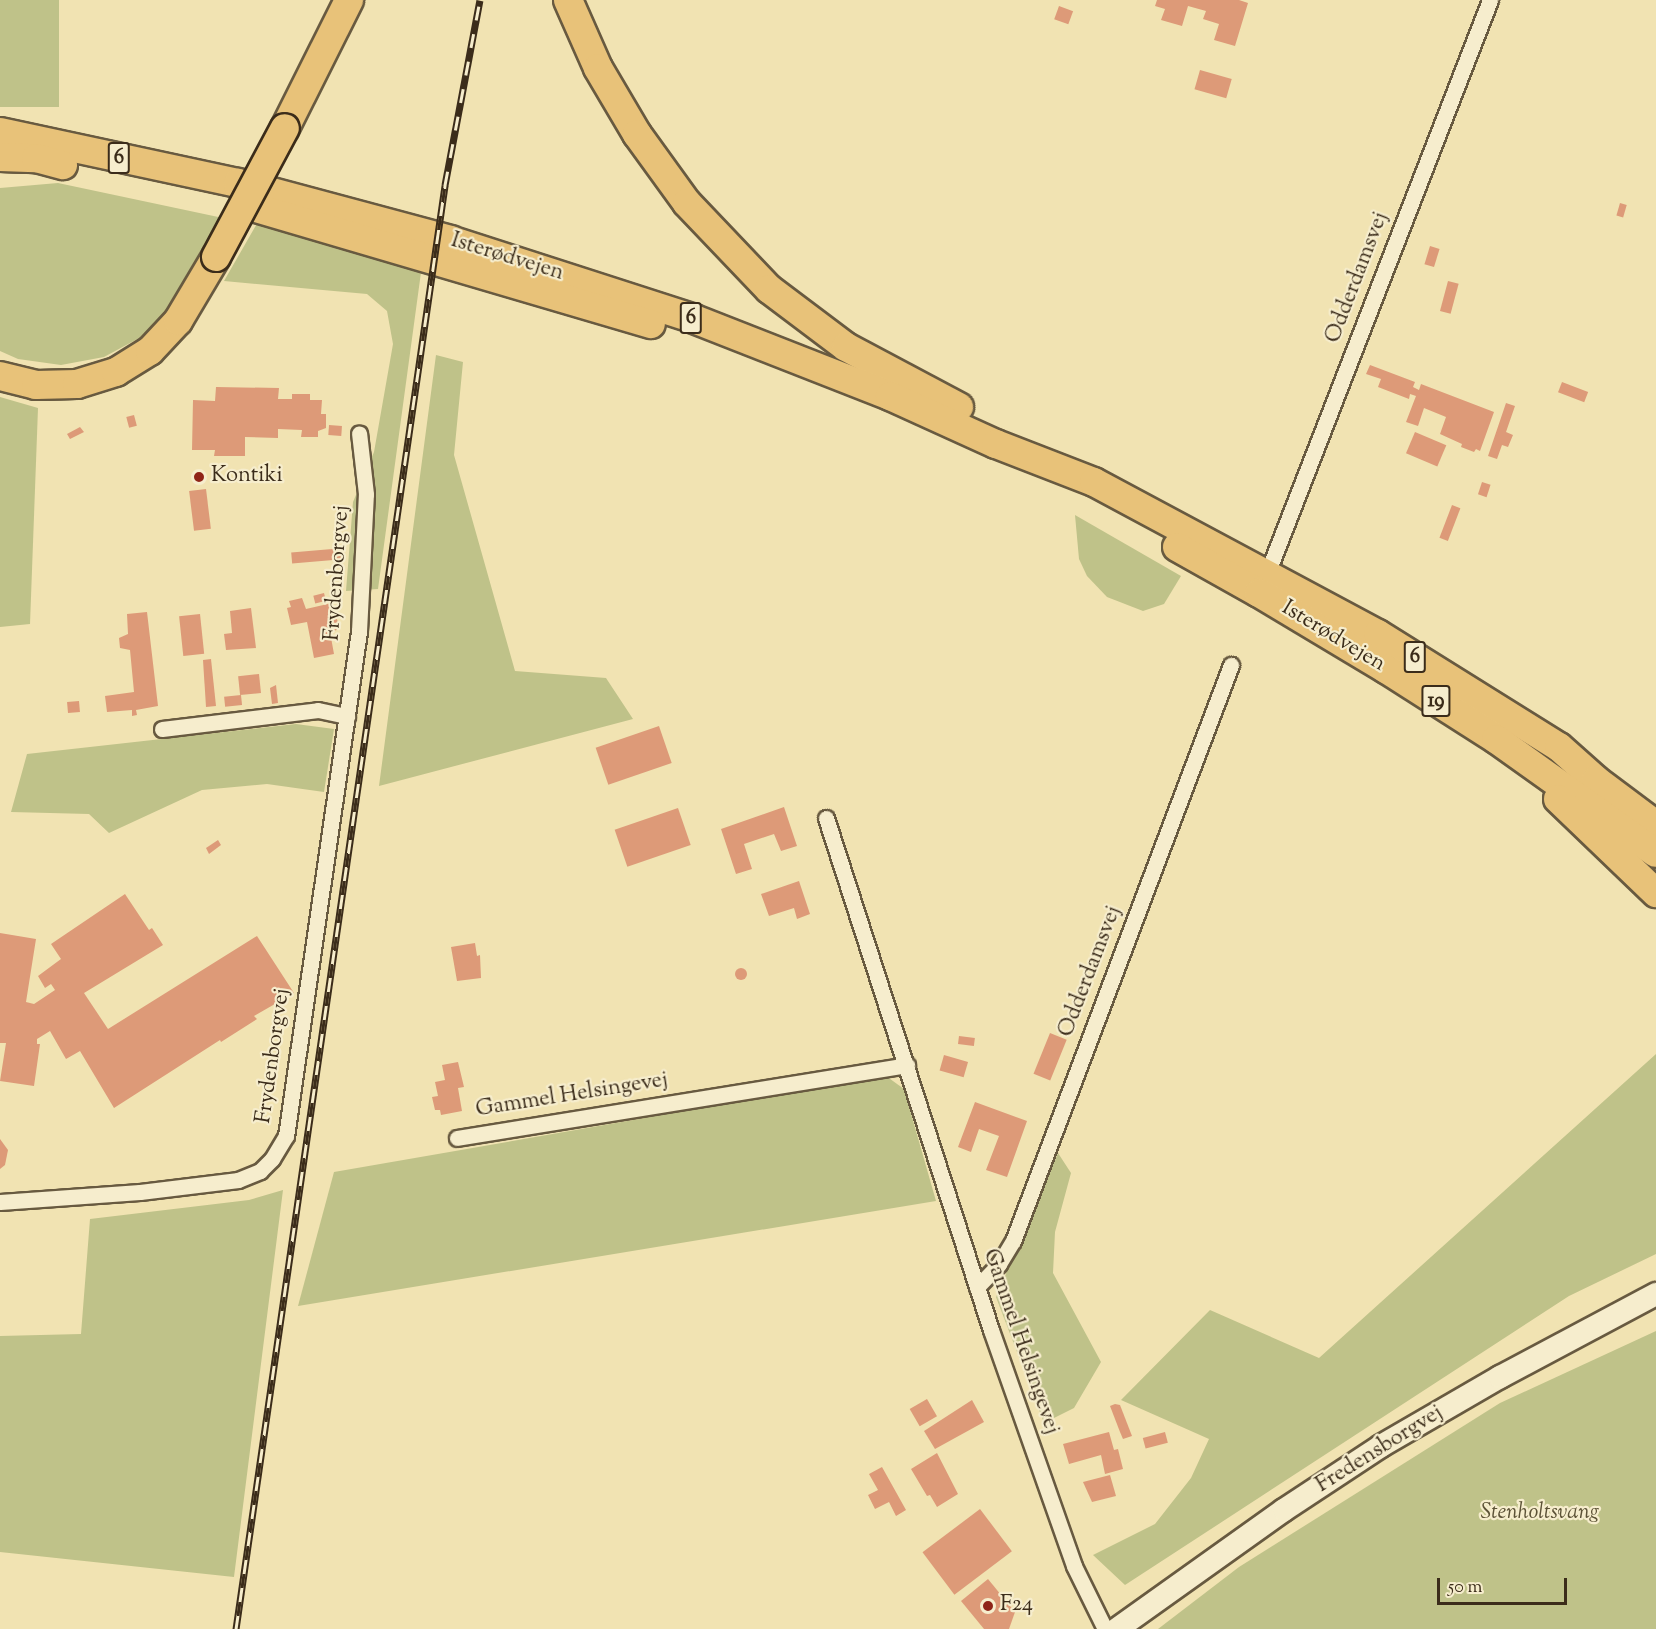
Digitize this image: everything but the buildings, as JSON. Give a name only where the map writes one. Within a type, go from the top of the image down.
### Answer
[{"type":"highway","points":[[0,376],[36,385],[77,384],[116,372],[150,351],[178,321],[216,257],[285,128],[349,0]]},
{"type":"highway","points":[[568,0],[598,68],[637,134],[687,202],[769,289],[846,346],[1031,444],[1094,482]]},
{"type":"highway","name":"Isterødvejen","points":[[0,132],[238,183],[430,234],[694,319],[890,396],[996,444],[1094,482],[1264,583],[1496,739],[1656,853]]},
{"type":"highway","points":[[0,158],[36,159],[265,210],[730,349],[807,364]]},
{"type":"highway","name":"Isterødvejen","points":[[996,444],[1048,479],[1264,583],[1378,634],[1559,747],[1596,780],[1656,825]]},
{"type":"highway","points":[[1496,739],[1656,893]]},
{"type":"highway","name":"6","points":[[1559,747],[1604,770],[1656,804]]},
{"type":"street","name":"Odderdamsvej","points":[[1264,583],[1490,0]]},
{"type":"street","name":"Frydenborgvej","points":[[0,1202],[140,1192],[238,1180],[260,1171],[272,1159],[286,1136],[359,631],[365,506],[359,433]]},
{"type":"street","name":"Odderdamsvej","points":[[977,1287],[999,1264],[1013,1241],[1231,665]]},
{"type":"street","points":[[162,729],[318,711],[347,716]]},
{"type":"street","name":"Gammel Helsingevej","points":[[826,818],[977,1287],[1074,1566],[1105,1629]]},
{"type":"street","name":"Gammel Helsingevej","points":[[457,1138],[907,1065]]},
{"type":"street","name":"Fredensborgvej","points":[[1118,1629],[1284,1510],[1382,1446],[1500,1377],[1656,1294]]},
{"type":"green space","points":[[0,0],[59,0],[59,107],[0,107]]},
{"type":"green space","points":[[58,183],[223,218],[179,301],[143,336],[104,357],[61,365],[18,359],[0,351],[0,188]]},
{"type":"green space","points":[[259,220],[422,265],[378,589],[346,591],[353,502],[374,452],[393,344],[387,311],[367,294],[224,281]]},
{"type":"green space","points":[[436,355],[463,362],[454,455],[515,671],[606,678],[633,719],[379,786]]},
{"type":"green space","points":[[0,397],[38,408],[30,624],[0,627]]},
{"type":"green space","points":[[1075,515],[1181,576],[1164,604],[1143,611],[1107,597],[1087,576],[1079,559]]},
{"type":"green space","points":[[296,724],[334,729],[324,792],[267,784],[202,790],[109,833],[89,814],[11,812],[27,754]]},
{"type":"green space","points":[[1656,1054],[1656,1254],[1569,1296],[1125,1585],[1093,1555],[1155,1524],[1191,1478],[1209,1439],[1121,1400],[1210,1310],[1319,1358]]},
{"type":"green space","points":[[886,1076],[904,1089],[936,1201],[298,1306],[334,1172]]},
{"type":"green space","points":[[1058,1153],[1071,1173],[1055,1232],[1053,1273],[1101,1362],[1074,1408],[1044,1423],[996,1297]]},
{"type":"green space","points":[[283,1190],[234,1577],[0,1552],[0,1336],[81,1334],[90,1219],[249,1200]]},
{"type":"green space","name":"Stenholtsvang","points":[[1656,1331],[1656,1629],[1158,1629],[1239,1567],[1500,1403]]},
{"type":"railway","points":[[236,1629],[445,185],[480,0]]},
{"type":"place","name":"Kontiki","points":[[199,477]]},
{"type":"place","name":"F24","points":[[988,1606]]}]
